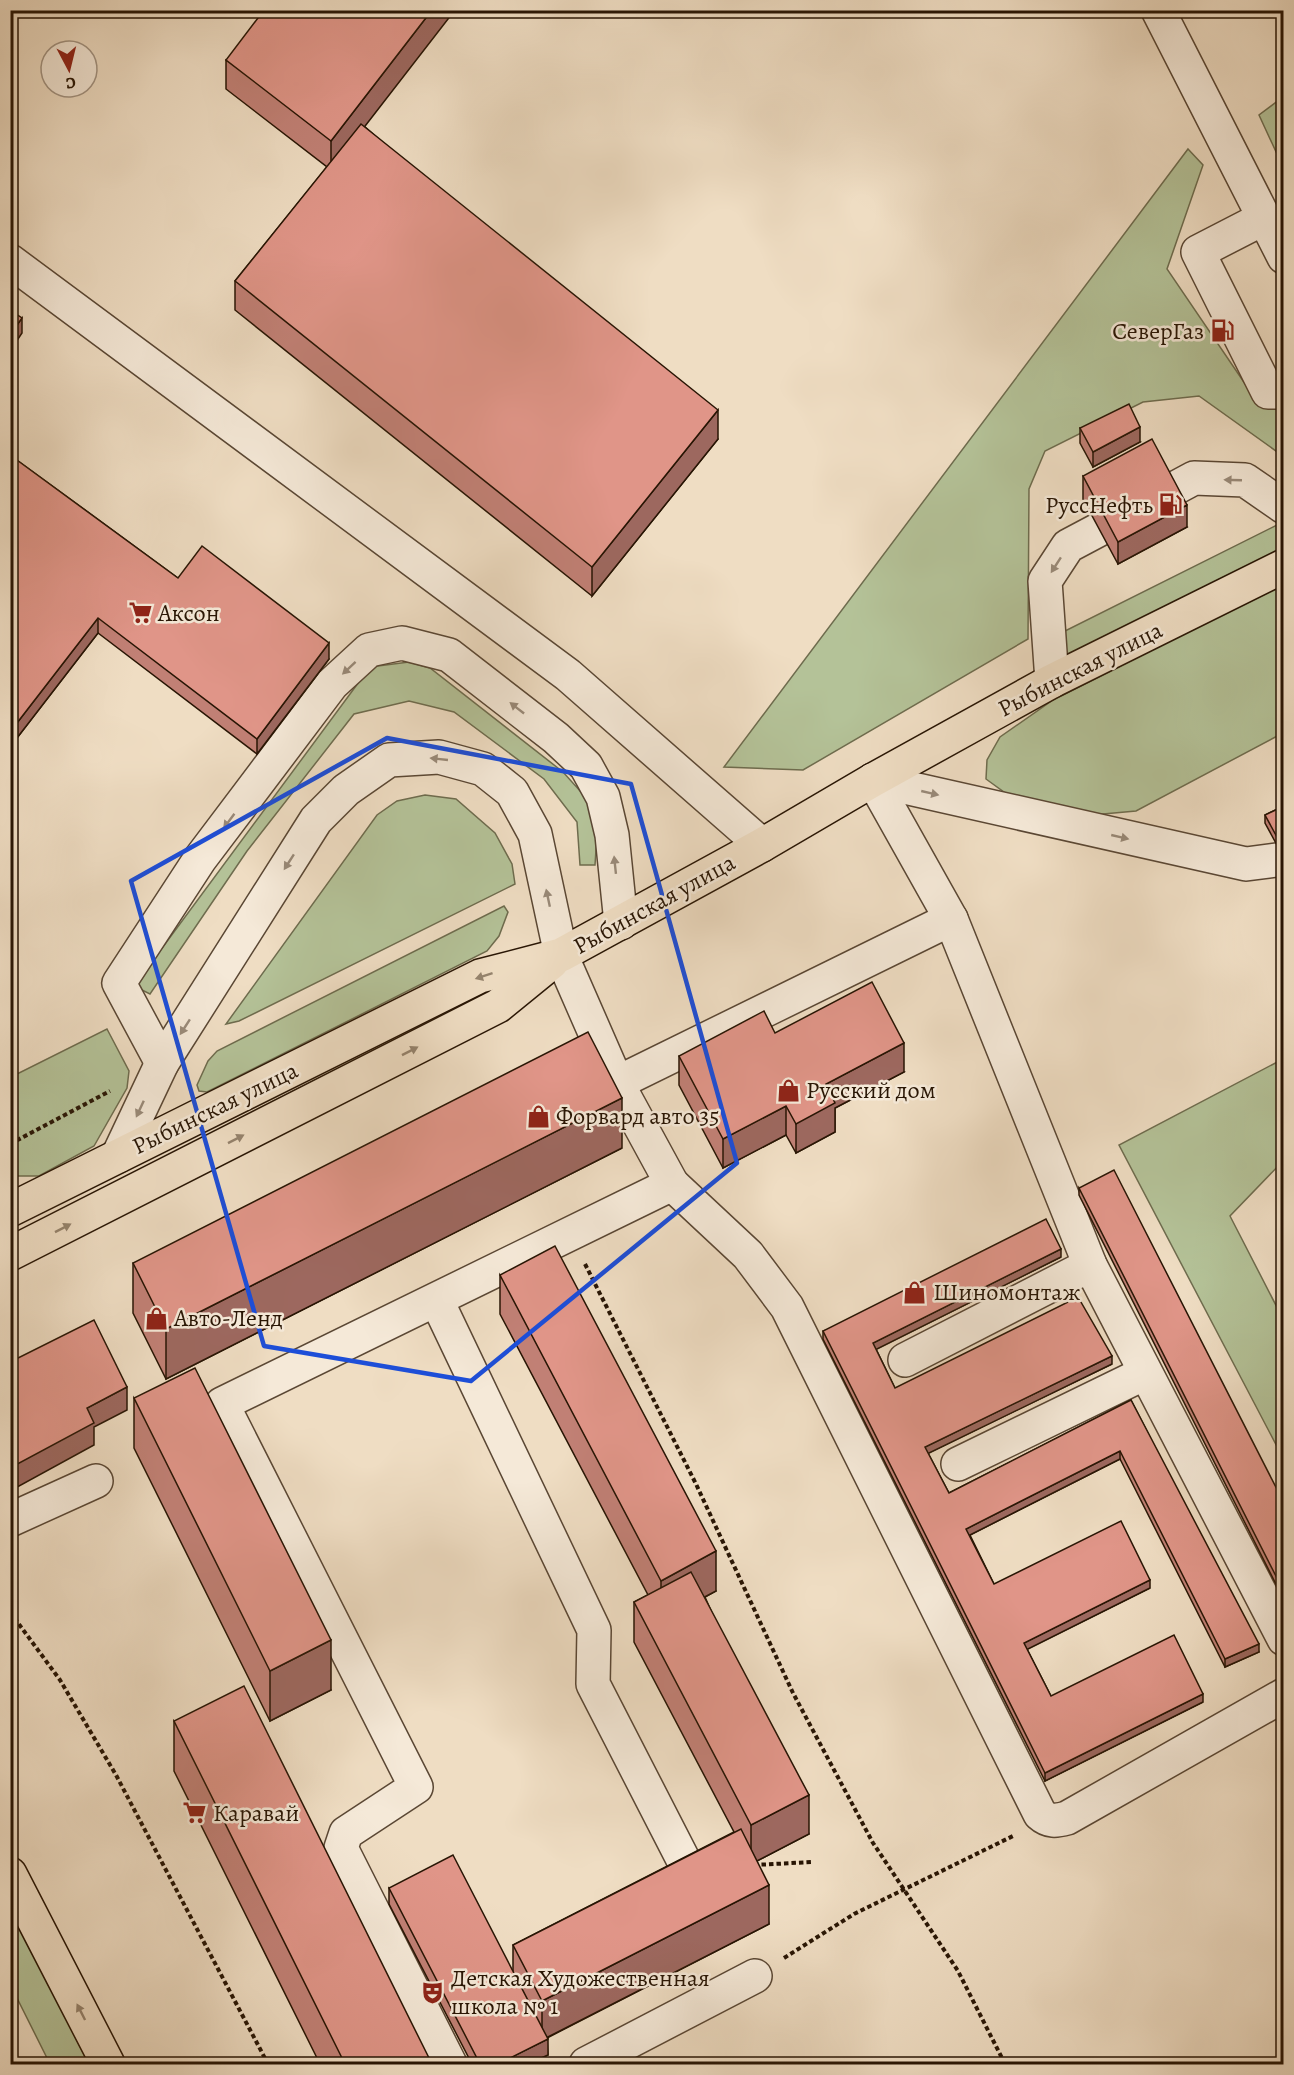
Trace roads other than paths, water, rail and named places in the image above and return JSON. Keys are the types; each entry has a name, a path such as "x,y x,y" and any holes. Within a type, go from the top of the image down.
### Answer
{"main road":[{"name":"Рыбинская улица","path":"10,1210 480,976 561,955 762,845 873,780 1052,681 1284,566"},
{"path":"10,1254 498,1006 561,955"},
{"path":"10,1874 108,2064"}],"lane":[{"path":"1158,10 1284,257"},
{"path":"1264,218 1198,252 1268,393 1284,392"},
{"path":"10,261 568,675 762,845"},
{"path":"1168,492 1194,478 1245,480 1284,507"},
{"path":"1052,681 1045,581 1068,546 1100,529"},
{"path":"162,1063 118,983 207,849 332,684 369,650 402,643 449,655 556,738 586,766 603,797 612,835 621,923"},
{"path":"118,1156 162,1063 316,820 346,790 389,760 439,757 483,769 512,792 535,834 561,955 617,1083 672,1184 748,1255 787,1307 1040,1814 1046,1819 1057,1821 1067,1818 1284,1695"},
{"path":"873,780 1246,864 1284,860"},
{"path":"873,780 951,919 1090,1265 1284,1639"},
{"path":"617,1083 951,919"},
{"path":"450,2064 341,1848 346,1833 416,1787 222,1404 437,1301 672,1184"},
{"path":"905,1360 1090,1265"},
{"path":"437,1301 594,1630 593,1684 688,1869"},
{"path":"958,1464 1145,1373"},
{"path":"10,1520 96,1481"},
{"path":"586,2064 755,1976"}],"place":[{"name":"СеверГаз","path":"1222,331"},
{"name":"РуссНефть","path":"1171,505"},
{"name":"Аксон","path":"140,613"},
{"name":"Русский дом","path":"788,1090"},
{"name":"Форвард авто 35","path":"538,1116"},
{"name":"Шиномонтаж","path":"915,1292"},
{"name":"Авто-Ленд","path":"156,1318"},
{"name":"Каравай","path":"195,1813"},
{"name":"Детская Художественная школа № 1","path":"433,1992"}]}
